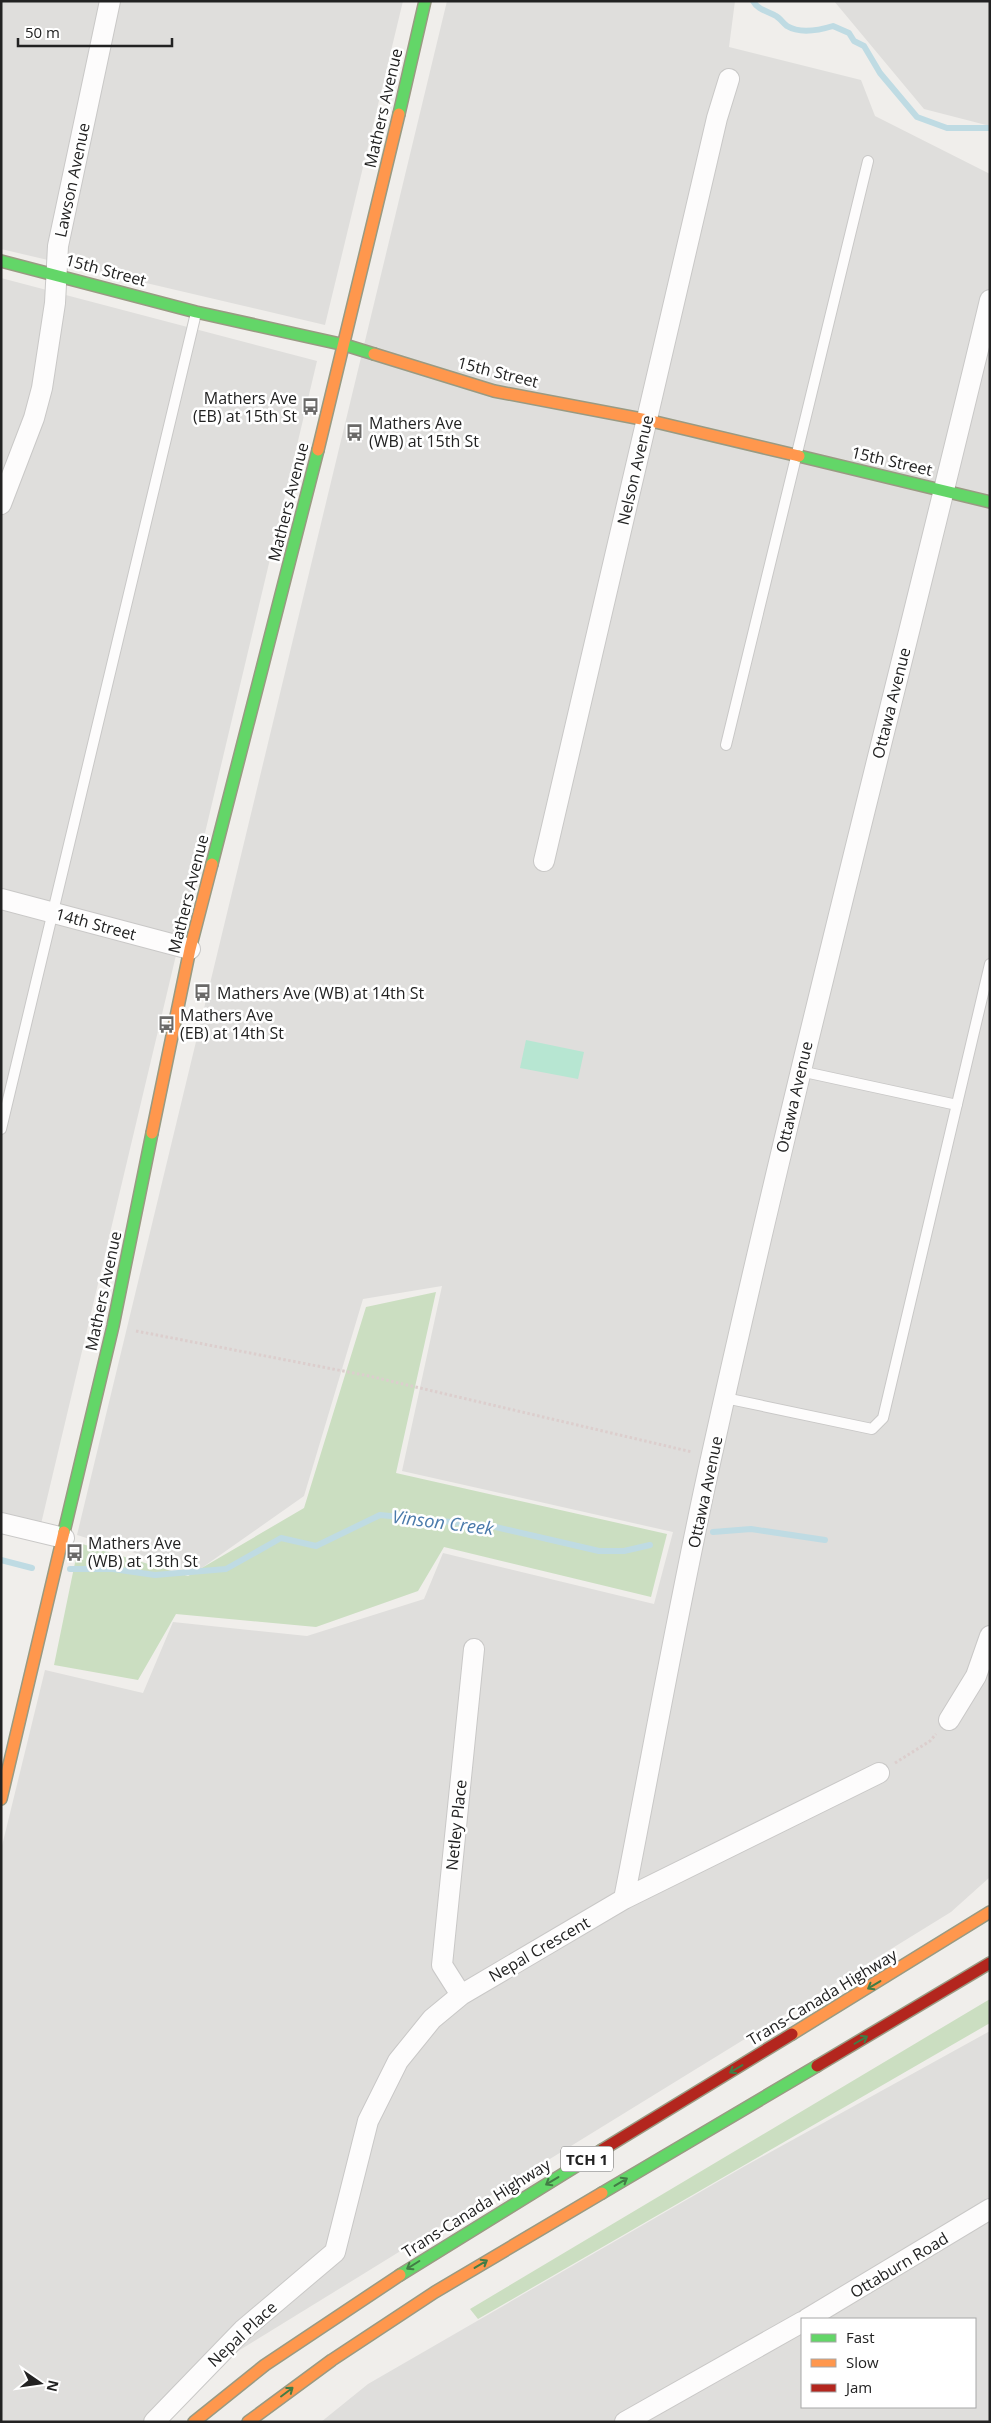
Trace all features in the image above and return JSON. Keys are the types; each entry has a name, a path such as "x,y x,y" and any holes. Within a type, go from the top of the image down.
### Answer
{"main road":[{"name":"Mathers Avenue","path":"1,1799 114,1326 190,949 345,345 425,1"},
{"name":"15th Street","path":"1,261 56,273 196,312 345,345 494,391 647,420 990,502"},
{"path":"891,1975 990,1901"},
{"name":"Trans-Canada Highway","path":"194,2422 265,2365 364,2297 891,1975 990,1912"},
{"name":"TCH 1","path":"248,2422 332,2360 435,2292 989,1964"}],"street":[{"name":"Lawson Avenue","path":"1,504 34,418 42,388 55,304 58,246 110,1"},
{"name":"Nelson Avenue","path":"544,861 717,118 729,79"},
{"name":"Ottawa Avenue","path":"624,1899 711,1457 800,1072 945,490 990,300"},
{"name":"14th Street","path":"1,899 190,949"},
{"path":"1,1523 64,1538"},
{"path":"950,1720 976,1676 990,1636"},
{"name":"Netley Place","path":"461,1995 442,1965 474,1650"},
{"name":"Nepal Crescent","path":"335,2252 368,2121 398,2061 432,2019 461,1995 624,1899 879,1773"},
{"name":"Ottaburn Road","path":"809,2318 990,2209"},
{"name":"Nepal Place","path":"154,2422 242,2330 335,2252"},
{"path":"625,2422 801,2323"}],"lane":[{"path":"726,745 868,161"},
{"path":"1,1129 196,312"},
{"path":"725,1398 872,1429 883,1418 990,964"},
{"path":"800,1072 957,1105"}],"path":[{"path":"114,1326 369,1376 711,1457"},
{"path":"879,1773 930,1741 950,1720"}],"shaded area":[{"path":"1,1 403,1 325,325 1,249"},
{"path":"447,1 735,1 729,47 861,80 875,116 990,174 990,1877 951,1912 235,2353 158,2422 1,2422 1,1850 45,1670 143,1693 173,1622 307,1636 424,1599 443,1553 654,1604 673,1532 402,1471 442,1286 363,1299 304,1496 196,1572 77,1535"},
{"path":"834,1 990,1 990,126 924,109"},
{"path":"1,278 317,361 41,1524 1,1515"},
{"path":"990,2031 990,2422 321,2422 368,2384 745,2166"}],"green space":[{"path":"526,1040 584,1052 578,1079 520,1068"},
{"path":"436,1292 396,1473 667,1534 651,1597 444,1547 418,1591 316,1627 176,1614 138,1680 54,1665 79,1543 188,1576 304,1508 366,1307"},
{"path":"990,1999 990,2023 478,2319 470,2309"}],"waterway":[{"name":"Vinson Creek","path":"753,1 760,8 792,28 810,30 833,26 849,33 854,41 864,46 880,73 917,117 947,128 990,128"},
{"name":"Vinson Creek","path":"70,1569 113,1569 155,1575 226,1569 281,1538 316,1546 380,1515 491,1526 599,1551 624,1551 650,1545"},
{"name":"Vinson Creek","path":"713,1532 751,1529 825,1540"},
{"name":"Vinson Creek","path":"1,1560 32,1568"}],"traffic: fast":[{"path":"399,114 425,1"},
{"path":"1,261 196,312 345,345 374,354"},
{"path":"212,864 318,450"},
{"path":"799,456 990,502"},
{"path":"64,1532 113,1326 152,1133"},
{"path":"602,2193 817,2066"},
{"path":"400,2275 602,2150"}],"traffic: slow":[{"path":"318,450 399,114"},
{"path":"374,354 494,391 647,420 799,456"},
{"path":"152,1133 190,949 212,864"},
{"path":"1,1799 64,1532"},
{"path":"792,2034 990,1912"},
{"path":"248,2422 332,2360 435,2292 602,2193"},
{"path":"194,2422 265,2365 400,2275"}],"traffic: jam":[{"path":"817,2066 990,1963"},
{"path":"602,2150 792,2034"}],"place":[{"name":"Mathers Ave (EB) at 15th St","path":"311,407"},
{"name":"Mathers Ave (WB) at 15th St","path":"355,432"},
{"name":"Mathers Ave (WB) at 14th St","path":"203,993"},
{"name":"Mathers Ave (EB) at 14th St","path":"166,1024"},
{"name":"Mathers Ave (WB) at 13th St","path":"74,1552"}]}
